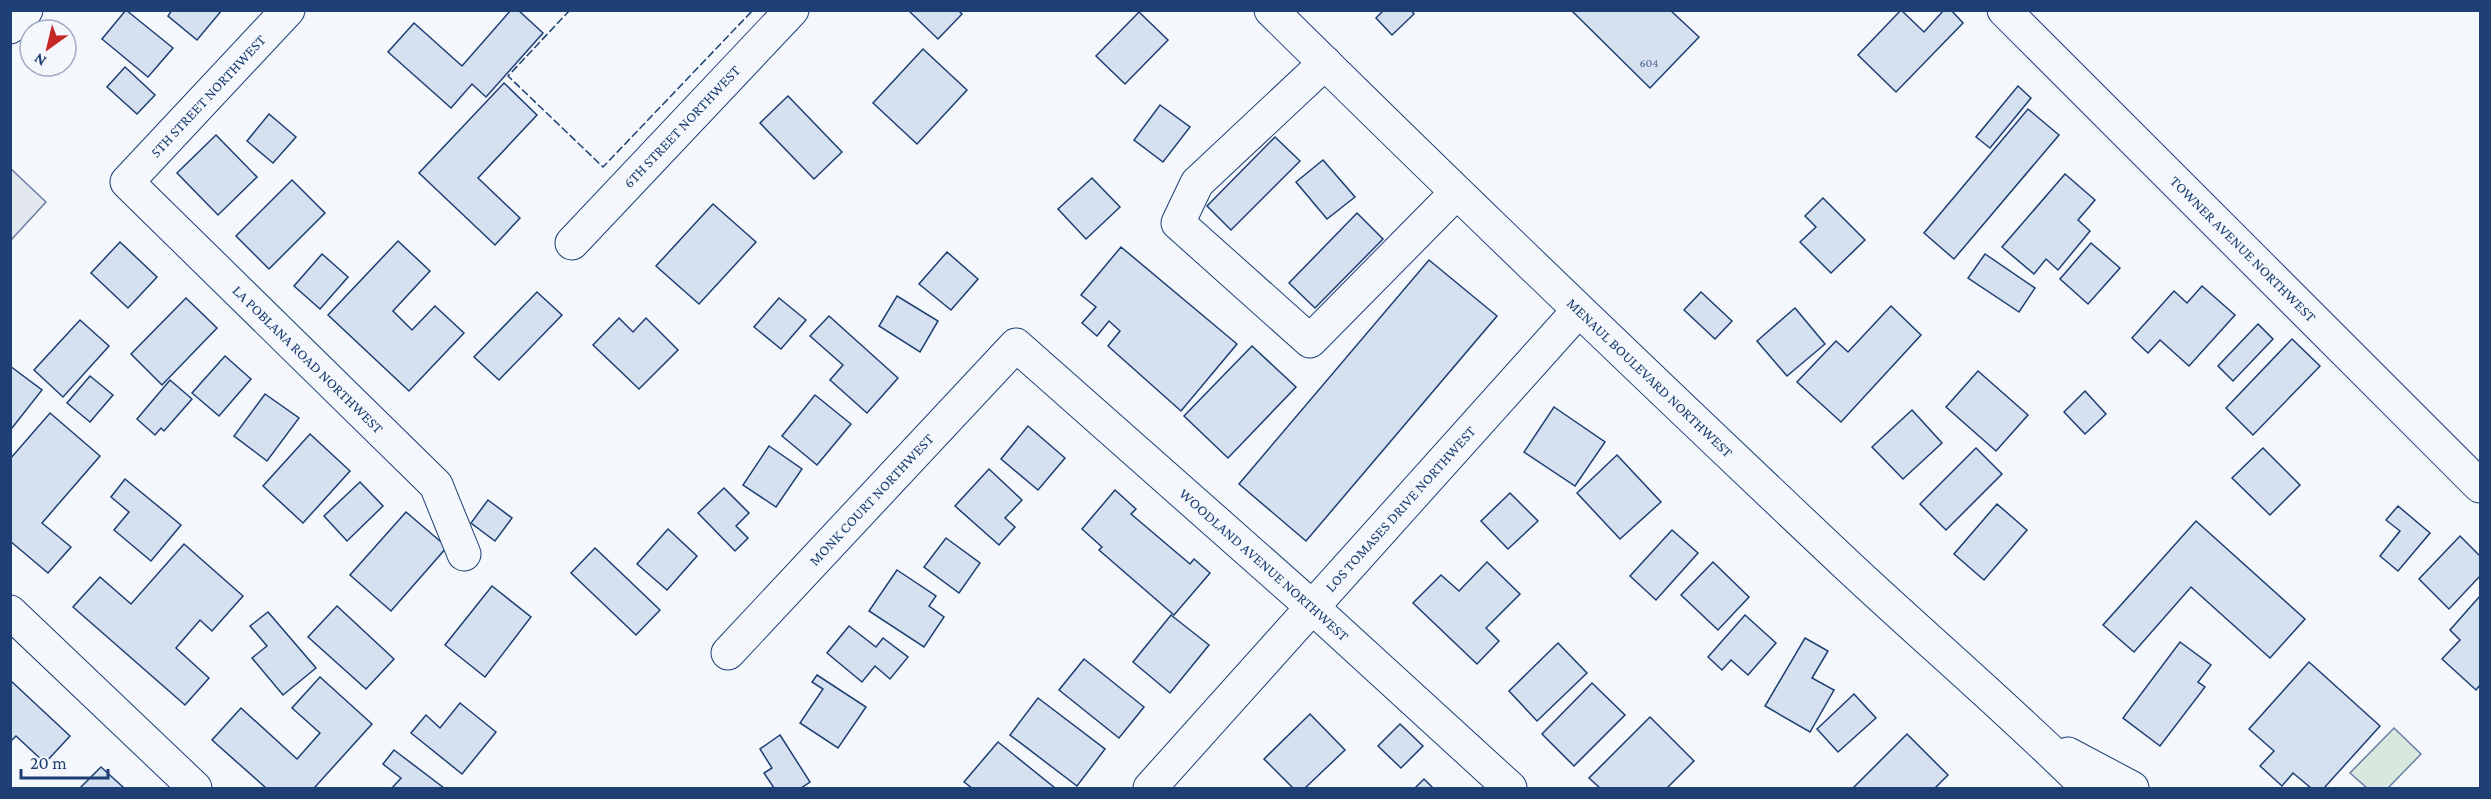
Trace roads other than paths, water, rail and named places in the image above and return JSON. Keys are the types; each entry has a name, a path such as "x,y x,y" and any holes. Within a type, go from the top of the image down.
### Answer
{"street":[{"path":"10,27 26,10"},
{"name":"5TH STREET NORTHWEST","path":"127,182 288,10"},
{"name":"6TH STREET NORTHWEST","path":"572,243 792,10"},
{"name":"MENAUL BOULEVARD NORTHWEST","path":"1271,10 1578,311 1897,612 2037,737 2088,789"},
{"name":"TOWNER AVENUE NORTHWEST","path":"2004,10 2481,486"},
{"path":"1325,63 1197,183 1178,223 1310,341 1456,193"},
{"name":"LA POBLANA ROAD NORTHWEST","path":"127,182 436,485 464,554"},
{"name":"LOS TOMASES DRIVE NORTHWEST","path":"1150,789 1311,606 1578,311"},
{"name":"WOODLAND AVENUE NORTHWEST","path":"1016,345 1311,606 1510,789"},
{"name":"MONK COURT NORTHWEST","path":"728,653 1016,345"},
{"path":"10,612 195,789"},
{"name":"MENAUL BOULEVARD NORTHWEST","path":"2037,737 2132,789"}]}
